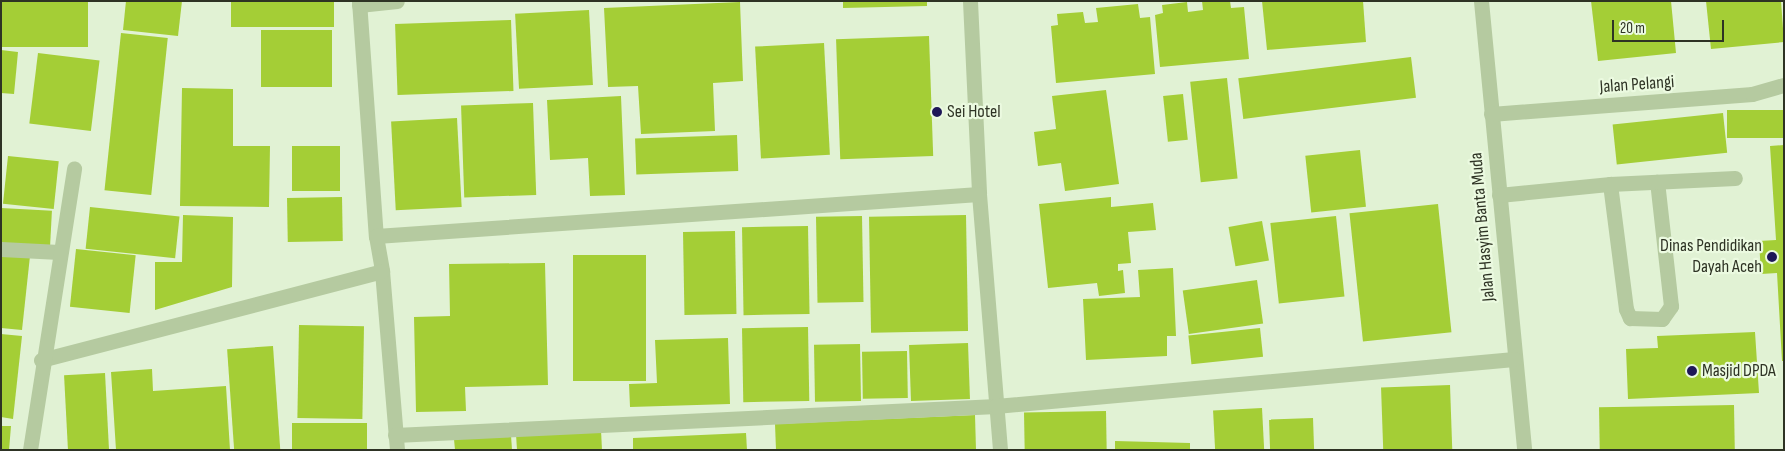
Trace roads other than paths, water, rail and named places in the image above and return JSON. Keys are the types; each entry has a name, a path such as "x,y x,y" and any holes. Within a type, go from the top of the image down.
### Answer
{"street":[{"path":"397,1 359,3 376,236 382,271 396,442 996,406 1514,359"},
{"name":"Jalan Hasyim Banta Muda","path":"1481,1 1524,450"},
{"path":"973,2 979,194 1000,450"},
{"name":"Jalan Pelangi","path":"1491,114 1752,94 1784,85"},
{"path":"30,450 41,360 74,168"},
{"path":"1499,195 1610,184 1735,178"},
{"path":"1610,184 1626,310 1630,318 1662,319 1671,306 1657,182"},
{"path":"376,236 979,194"},
{"path":"1,249 60,252"},
{"path":"41,360 382,271"}],"place":[{"name":"Sei Hotel","path":"937,112"},
{"name":"Dinas Pendidikan Dayah Aceh","path":"1772,257"},
{"name":"Masjid DPDA","path":"1692,371"}]}
